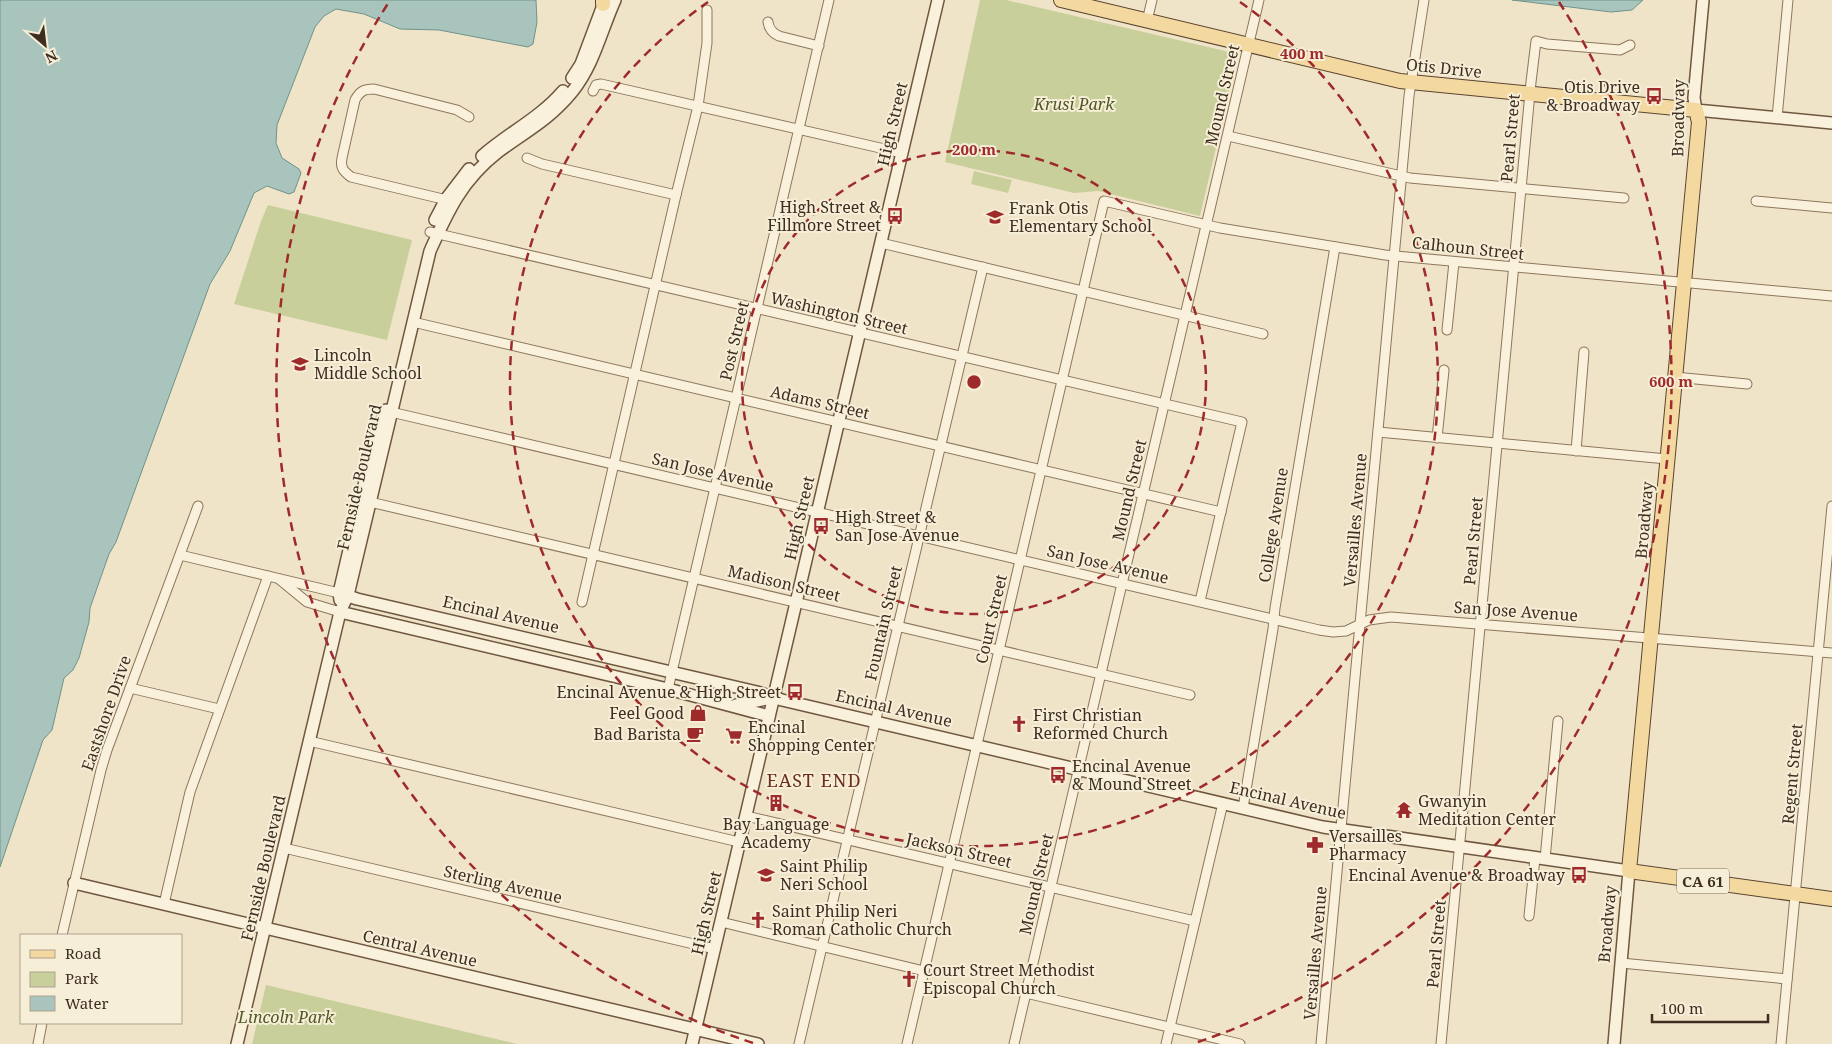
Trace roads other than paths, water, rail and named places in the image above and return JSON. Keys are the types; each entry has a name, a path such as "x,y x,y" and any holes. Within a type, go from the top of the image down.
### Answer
{"main road":[{"name":"High Street","path":"692,1044 938,0"},
{"name":"Otis Drive","path":"1061,0 1411,83 1832,122"},
{"name":"Broadway","path":"1614,1044 1699,122 1694,98 1703,0"},
{"name":"Fernside Boulevard","path":"344,594 374,487 388,412 422,258 450,200 476,162 494,146 540,113 566,88 581,64 607,1"},
{"name":"Fernside Boulevard","path":"237,1044 340,612 372,450 376,434 388,412 413,322 434,233"},
{"path":"372,450 375,458 371,478 374,487"},
{"name":"Encinal Avenue","path":"344,594 977,746 1342,830 1832,899"},
{"name":"Encinal Avenue","path":"340,612 668,689 769,716"},
{"name":"Encinal Avenue","path":"734,706 774,697"},
{"name":"Central Avenue","path":"74,883 758,1044"}],"street":[{"name":"Post Street","path":"668,689 829,0"},
{"path":"1147,21 1152,0"},
{"name":"Mound Street","path":"1014,1044 1259,0"},
{"name":"Versailles Avenue","path":"1321,1044 1411,83 1424,0"},
{"path":"1777,118 1788,0"},
{"path":"582,602 698,106 707,43 706,10"},
{"path":"768,22 769,28 779,36 819,46"},
{"name":"Pearl Street","path":"1442,1044 1536,41 1547,44 1620,50 1630,45"},
{"path":"593,91 596,85 601,84 902,153"},
{"path":"450,200 351,177 344,172 341,165 342,158 355,100 358,93 365,89 374,89 457,110 469,117"},
{"path":"1228,136 1402,176 1624,198"},
{"path":"527,158 542,164 676,195"},
{"name":"Calhoun Street","path":"1104,201 1207,225 1394,256 1832,296"},
{"name":"Court Street","path":"907,1044 1104,201"},
{"path":"1756,201 1832,208"},
{"name":"Washington Street","path":"434,233 1242,422 1221,512"},
{"path":"881,243 1186,314 1262,334"},
{"name":"College Avenue","path":"1244,808 1335,247"},
{"path":"1447,330 1454,262"},
{"name":"Fountain Street","path":"799,1044 982,267"},
{"name":"Adams Street","path":"413,322 1221,512"},
{"path":"1576,451 1584,352"},
{"path":"1437,438 1444,370"},
{"path":"1675,377 1747,384"},
{"name":"San Jose Avenue","path":"388,412 1319,630 1346,631 1379,617 1391,616 1832,653"},
{"path":"1378,432 1667,459"},
{"name":"Madison Street","path":"370,502 1190,695"},
{"name":"Eastshore Drive","path":"62,934 101,770 198,506"},
{"name":"Regent Street","path":"1781,1044 1832,506"},
{"path":"1200,601 1221,512"},
{"name":"Encinal Avenue","path":"180,555 279,579 296,581 344,594"},
{"path":"164,904 190,792 268,576"},
{"name":"Encinal Avenue","path":"279,579 307,602 340,612"},
{"path":"564,665 568,648"},
{"path":"130,688 219,709"},
{"path":"1530,916 1540,859 1558,721"},
{"path":"309,741 740,842"},
{"path":"1166,1044 1223,803"},
{"name":"Jackson Street","path":"746,816 1195,920"},
{"name":"Sterling Avenue","path":"284,848 714,949"},
{"path":"721,922 924,970"},
{"path":"1621,963 1786,979"},
{"path":"1026,993 1240,1044"},
{"path":"38,1044 42,1024"}],"water":[{"path":"0,0 536,0 537,22 533,44 528,47 439,30 400,29 364,14 336,9 324,16 315,27 277,125 276,143 282,158 299,169 301,173 294,192 289,194 267,186 254,193 230,251 210,284 90,608 89,622 79,658 73,670 64,678 52,730 43,740 0,867"},
{"path":"1512,0 1643,0 1632,10 1611,12"}],"place":[{"name":"Otis Drive & Broadway","path":"1654,96"},
{"name":"High Street & Fillmore Street","path":"895,216"},
{"name":"Frank Otis Elementary School","path":"995,217"},
{"name":"Lincoln Middle School","path":"300,364"},
{"name":"High Street & San Jose Avenue","path":"821,526"},
{"name":"Encinal Avenue & High Street","path":"795,692"},
{"name":"Feel Good","path":"698,713"},
{"name":"First Christian Reformed Church","path":"1019,724"},
{"name":"Bad Barista","path":"695,734"},
{"name":"Encinal Shopping Center","path":"734,736"},
{"name":"Encinal Avenue & Mound Street","path":"1058,775"},
{"name":"Bay Language Academy","path":"776,803"},
{"name":"Gwanyin Meditation Center","path":"1404,810"},
{"name":"Versailles Pharmacy","path":"1315,845"},
{"name":"Saint Philip Neri School","path":"766,875"},
{"name":"Encinal Avenue & Broadway","path":"1579,875"},
{"name":"Saint Philip Neri Roman Catholic Church","path":"758,920"},
{"name":"Court Street Methodist Episcopal Church","path":"909,979"}],"district":[{"name":"EAST END","path":"814,780"}],"park label":[{"name":"Krusi Park","path":"1074,104"},
{"name":"Lincoln Park","path":"286,1017"}]}
